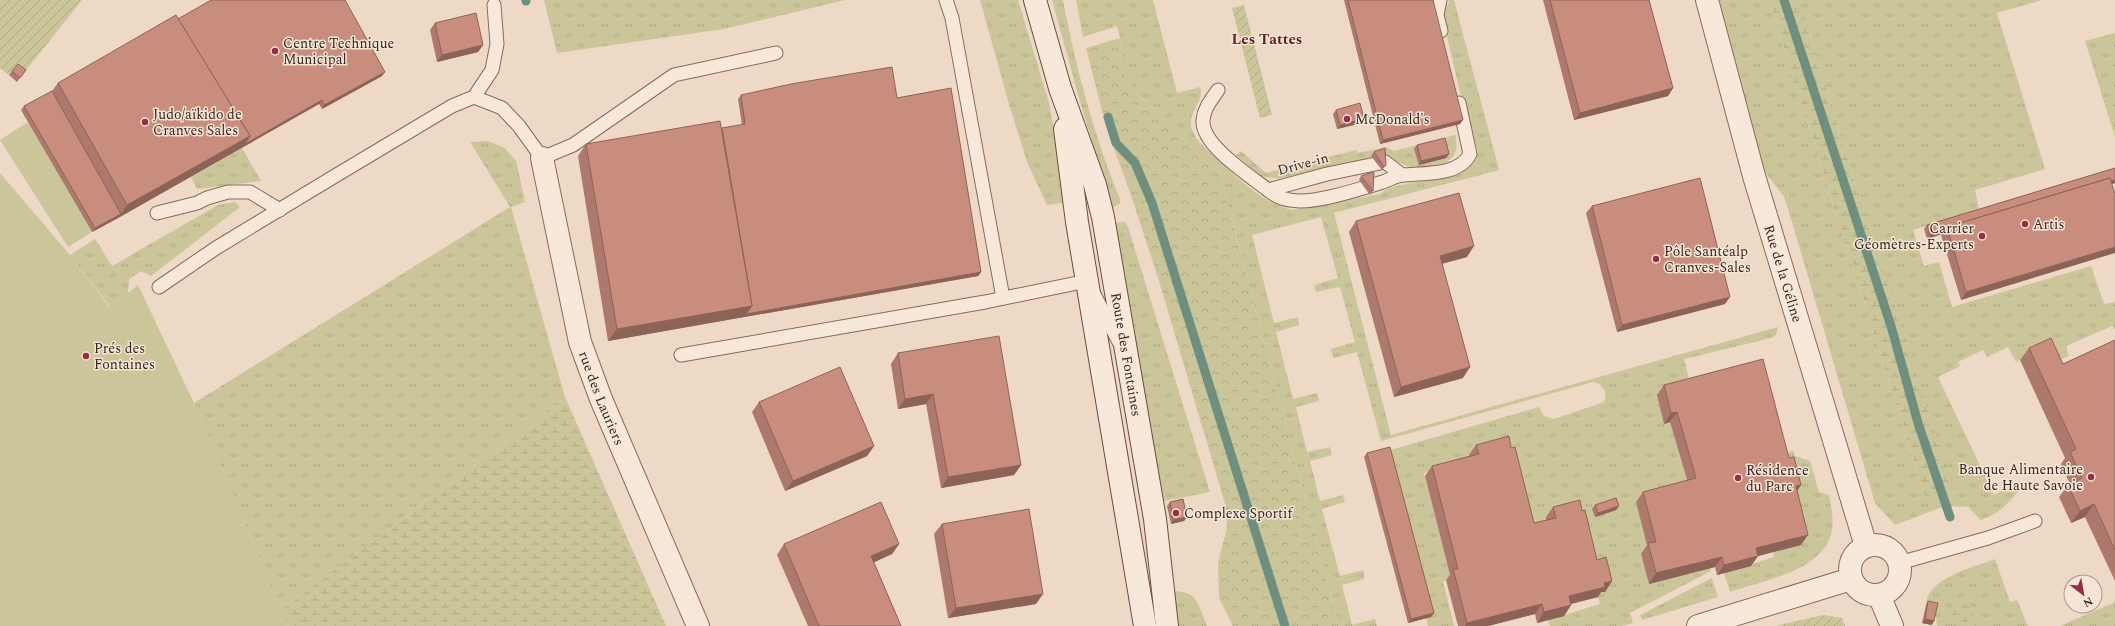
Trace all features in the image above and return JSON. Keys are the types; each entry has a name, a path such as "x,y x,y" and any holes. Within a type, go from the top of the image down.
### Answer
{"street":[{"name":"Route des Fontaines","path":"1035,0 1060,88 1095,185 1104,217 1155,519 1168,626"},
{"name":"Rue de la Géline","path":"1707,0 1754,176 1866,546"},
{"name":"Route des Fontaines","path":"1060,88 1087,281 1145,626"},
{"name":"rue des Lauriers","path":"542,158 580,342 601,400 698,626"},
{"path":"1874,544 1890,550 1899,564 1900,571 1894,587 1880,595 1873,595 1859,590 1851,579 1850,563 1854,556 1866,546 1874,544"},
{"path":"1698,626 1851,579"},
{"path":"1880,595 1892,626"}],"lane":[{"path":"946,0 952,18 1003,298"},
{"path":"1440,0 1437,15 1444,44"},
{"path":"159,287 216,248 448,108 474,97 492,70 497,44 494,5"},
{"path":"474,97 502,108 519,126 542,158 573,145 674,75 776,53"},
{"path":"1268,190 1276,196 1290,201 1305,201 1370,186 1402,175 1428,174 1462,164 1470,154 1455,88"},
{"name":"Drive-in","path":"1218,90 1205,109 1203,127 1208,139 1234,163 1268,190 1327,174 1385,162 1402,175"},
{"path":"157,213 198,203 207,198 228,192 250,192 280,210"},
{"path":"681,355 1003,298 1087,281 1127,358"},
{"path":"1899,564 1988,538 2036,521"}],"green space":[{"path":"0,0 82,0 23,74 15,68 9,75 0,68"},
{"path":"544,0 845,0 724,29 557,53"},
{"path":"980,0 1018,0 1049,103 1067,202 1047,205 1027,162"},
{"path":"1052,0 1063,0 1087,102 1102,151 1120,200 1120,204 1112,208 1079,98"},
{"path":"1076,0 1153,0 1177,93 1200,87 1201,94 1191,118 1191,125 1200,143 1254,191 1279,206 1292,210 1380,194 1391,188 1405,184 1451,176 1464,171 1473,163 1478,151 1459,88 1442,15 1449,3 1448,0 1454,0 1499,170 1334,213 1391,435 1778,327 1776,335 1771,338 1684,359 1691,387 1664,424 1670,422 1689,488 1649,552 1641,554 1649,583 1711,568 1711,571 1630,613 1633,623 1622,626 1550,626 1548,620 1600,604 1597,593 1549,528 1527,533 1471,461 1424,473 1451,579 1443,581 1454,626 1428,626 1387,451 1539,407 1544,416 1554,419 1604,402 1605,392 1600,385 1593,382 1381,441 1357,352 1333,358 1331,349 1355,342 1340,287 1316,292 1314,285 1338,278 1321,217 1252,235 1274,323 1298,317 1299,325 1276,332 1293,399 1317,393 1319,401 1296,407 1307,452 1330,447 1332,455 1310,461 1320,501 1343,495 1345,502 1322,509 1340,576 1364,570 1364,579 1342,585 1352,625 1375,619 1377,626 1339,626 1220,175 1123,78 1120,38 1117,26 1083,37"},
{"path":"1719,0 1769,0 1926,500 1954,494 1832,109 1800,0 2042,0 1997,13 2045,169 1975,190 1979,209 1913,230 1924,266 1939,262 1952,307 2091,266 2104,304 2115,302 2115,330 2112,326 2066,346 2069,356 2049,365 2020,360 2016,362 2008,347 1987,357 1983,350 1958,362 1960,366 1938,377 1994,495 2016,484 2019,490 2007,504 1993,514 1981,520 1968,507 1945,506 1895,525 1875,503 1784,197 1761,167"},
{"path":"1769,0 1800,0 1832,109 1955,494 1926,500"},
{"path":"1244,5 1272,115 1260,118 1232,8"},
{"path":"2115,33 2115,137 2085,41"},
{"path":"1120,38 1123,78 1220,175 1339,626 1233,626 1219,598 1218,562 1227,528 1226,507 1159,281 1131,195 1106,126 1086,48"},
{"path":"28,122 92,232 68,247 0,140"},
{"path":"1455,135 1456,148 1452,157 1444,164 1422,169 1412,168 1393,159 1384,157 1382,151 1372,154 1373,159 1343,163 1278,179 1262,176 1236,155 1241,151 1266,173 1356,150 1357,153 1386,147 1394,151"},
{"path":"488,141 505,148 516,161 525,202 511,207 565,397 281,610 194,403 510,207 470,142"},
{"path":"242,148 261,181 197,189 191,177"},
{"name":"Prés des Fontaines","path":"0,173 70,255 110,308 138,285 194,403 288,626 0,626"},
{"path":"235,202 240,207 151,276 141,271 129,279 128,293 111,308 70,255 95,239 112,266 218,205"},
{"path":"1125,222 1128,227 1210,492 1164,501 1142,384 1115,223"},
{"path":"565,397 666,626 288,626 281,610"},
{"path":"1793,451 1795,456 1810,461 1819,492 1829,495 1833,525 1827,543 1818,555 1792,572 1730,592 1724,573 1774,557 1773,552 1801,545 1778,455"},
{"path":"1995,559 2010,602 2017,600 2029,626 1937,626 1935,607 1926,605 1928,596 1934,588 1953,575"},
{"path":"1712,578 1718,597 1642,620 1640,615"},
{"path":"1174,591 1182,592 1193,597 1207,626 1178,626"},
{"path":"2115,602 2115,626 2060,626 2088,614 2103,614 2103,607"},
{"path":"1961,604 1971,606 1977,626 1954,626 1951,613"},
{"path":"1823,615 1842,618 1845,626 1775,626"}],"building":[{"name":"Centre Technique Municipal","path":"211,0 345,0 385,72 324,105 322,100 245,144 250,136 178,19"},
{"name":"McDonald's","path":"1348,0 1433,0 1463,120 1383,140"},
{"path":"1550,0 1649,0 1673,88 1580,113"},
{"path":"476,13 483,45 442,55 435,23"},
{"name":"Judo/aïkido de Cranves Sales","path":"176,15 250,136 127,205 58,83"},
{"path":"18,64 26,70 20,78 12,71"},
{"path":"892,67 897,98 951,88 981,272 746,314 752,306 722,128 745,124 741,95 791,84"},
{"path":"52,91 121,214 95,228 24,106"},
{"name":"McDonald's","path":"1360,103 1364,119 1340,125 1336,110"},
{"path":"720,121 752,306 617,329 586,144"},
{"path":"1445,138 1449,154 1421,161 1417,145"},
{"path":"1385,148 1386,165 1384,167 1374,152"},
{"path":"2115,168 2115,180 2111,181 2110,178 1947,227 1944,230 1930,235 1927,225"},
{"path":"1374,173 1373,191 1361,176"},
{"name":"Pôle Santéalp Cranves-Sales","path":"1700,178 1730,297 1622,325 1592,206"},
{"path":"2110,178 2115,194 2115,247 1966,292 1947,227"},
{"path":"1459,193 1474,246 1440,256 1470,367 1401,387 1356,221"},
{"path":"999,336 1021,465 948,477 933,394 905,399 898,353"},
{"name":"Banque Alimentaire de Haute Savoie","path":"2051,338 2063,364 2115,340 2115,550 2094,504 2080,511 2068,485 2082,478 2070,452 2076,449 2029,348"},
{"name":"Résidence du Parc","path":"1763,359 1789,458 1794,457 1801,485 1796,486 1808,535 1756,548 1758,556 1724,565 1722,557 1656,573 1648,543 1656,542 1643,492 1696,478 1677,412 1671,413 1664,385"},
{"path":"840,367 874,446 793,481 759,402"},
{"path":"1509,436 1511,448 1515,447 1534,523 1556,518 1553,507 1580,500 1582,511 1585,510 1597,560 1606,557 1612,581 1604,583 1605,587 1569,596 1571,605 1544,612 1542,604 1467,623 1453,569 1458,569 1432,466 1479,454 1476,445"},
{"path":"1390,447 1434,613 1411,619 1367,453"},
{"path":"1616,498 1619,506 1598,513 1595,505"},
{"name":"Complexe Sportif","path":"1183,499 1187,517 1173,520 1170,502"},
{"path":"881,502 899,544 871,556 901,626 819,626 784,544"},
{"path":"1029,509 1043,594 956,608 942,524"},
{"path":"1928,601 1938,603 1934,621 1925,619"}],"waterway":[{"path":"1784,0 1891,326 1918,423 1950,517"},
{"path":"1108,117 1116,143 1135,163 1152,203 1285,626"}],"place":[{"name":"Centre Technique Municipal","path":"275,51"},
{"name":"McDonald's","path":"1347,119"},
{"name":"Judo/aïkido de Cranves Sales","path":"145,122"},
{"name":"Artis","path":"2025,224"},
{"name":"Carrier Géomètres-Experts","path":"1982,236"},
{"name":"Pôle Santéalp Cranves-Sales","path":"1656,259"},
{"name":"Prés des Fontaines","path":"86,356"},
{"name":"Banque Alimentaire de Haute Savoie","path":"2091,477"},
{"name":"Résidence du Parc","path":"1738,478"},
{"name":"Complexe Sportif","path":"1176,513"}],"district":[{"name":"Les Tattes","path":"1267,39"}]}
